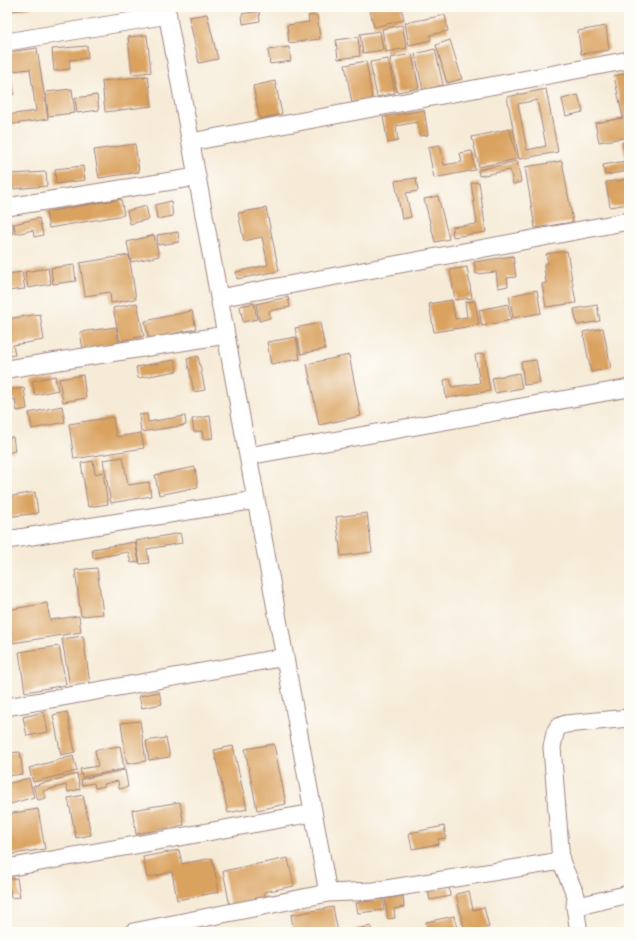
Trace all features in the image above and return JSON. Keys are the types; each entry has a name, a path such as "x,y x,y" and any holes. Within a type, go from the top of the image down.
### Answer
{"street":[{"path":"7,42 167,11 328,893"},
{"path":"191,142 629,60"},
{"path":"7,207 197,177"},
{"path":"219,298 629,221"},
{"path":"7,369 226,335"},
{"path":"248,456 629,388"},
{"path":"7,540 256,500"},
{"path":"7,707 285,657"},
{"path":"579,932 575,907 576,896 561,861 552,747 555,733 558,727 566,724 629,718"},
{"path":"7,868 313,813"},
{"path":"133,932 328,893 374,891 561,861"},
{"path":"575,907 629,894"}],"building":[{"path":"7,7 32,7 32,8 7,12"},
{"path":"369,7 401,7 404,20 374,27"},
{"path":"259,11 260,21 243,24 242,14"},
{"path":"207,14 218,59 199,63 189,17"},
{"path":"317,15 320,39 289,43 287,25 309,22 308,16"},
{"path":"445,15 448,31 430,35 431,40 409,45 405,23"},
{"path":"402,25 407,48 386,52 382,29"},
{"path":"606,26 609,50 581,54 578,31"},
{"path":"380,31 383,50 363,53 360,34"},
{"path":"147,35 151,72 132,74 128,37"},
{"path":"358,37 360,56 338,59 336,40"},
{"path":"450,40 462,79 447,83 436,45"},
{"path":"87,46 88,58 69,60 70,69 54,71 52,49"},
{"path":"289,47 291,61 270,64 268,50"},
{"path":"37,48 48,119 7,125 7,115 36,111 30,69 13,71 10,52"},
{"path":"435,49 443,85 423,90 415,54"},
{"path":"412,54 419,88 397,92 390,58"},
{"path":"388,59 395,93 377,97 370,62"},
{"path":"8,60 9,71 7,71"},
{"path":"366,61 372,99 352,103 345,65"},
{"path":"627,73 629,82 629,137 599,142 595,123 623,118 614,76"},
{"path":"11,74 14,94 7,95 7,75"},
{"path":"148,76 152,106 105,112 102,81"},
{"path":"275,81 282,114 260,119 253,86"},
{"path":"72,89 75,113 48,116 46,92"},
{"path":"546,89 558,152 519,159 507,97","holes":["537,100 546,146 527,150 518,104"]},
{"path":"97,95 99,110 77,113 75,98"},
{"path":"578,95 583,112 566,116 562,99"},
{"path":"424,110 428,135 420,136 417,122 396,126 398,141 388,143 383,117"},
{"path":"510,129 517,159 479,167 472,137"},
{"path":"629,141 629,171 605,175 603,165 626,161 622,142"},
{"path":"135,144 139,172 99,178 94,150"},
{"path":"440,145 444,165 462,162 460,153 472,151 475,170 434,178 428,147"},
{"path":"517,161 521,182 513,184 510,170 479,176 478,170"},
{"path":"562,161 573,222 535,228 525,167"},
{"path":"83,166 85,180 56,184 55,169"},
{"path":"46,172 47,186 12,189 11,174"},
{"path":"416,178 418,191 406,193 411,217 402,219 395,181"},
{"path":"629,179 629,204 610,207 606,182"},
{"path":"479,182 486,232 453,237 452,227 477,224 471,183"},
{"path":"438,196 449,239 435,242 424,199"},
{"path":"121,199 124,215 49,228 46,212"},
{"path":"171,201 173,216 157,219 155,205"},
{"path":"146,206 149,219 130,224 127,211"},
{"path":"266,208 279,271 237,279 236,272 268,265 262,237 244,241 238,213"},
{"path":"39,218 43,235 34,237 33,230 16,234 14,224"},
{"path":"13,223 14,233 7,234 7,224"},
{"path":"178,232 179,242 158,245 157,235"},
{"path":"154,235 159,256 131,262 127,242"},
{"path":"567,251 576,303 546,307 542,284 546,283 544,264 548,263 546,254"},
{"path":"129,255 136,299 111,303 110,292 85,296 80,263"},
{"path":"513,256 516,277 507,278 508,286 498,288 496,272 476,274 474,262"},
{"path":"74,265 76,281 53,284 51,268"},
{"path":"467,267 472,298 455,300 450,270"},
{"path":"48,268 51,284 28,288 25,272"},
{"path":"22,272 25,289 7,291 7,274"},
{"path":"537,290 541,313 513,318 509,296"},
{"path":"288,297 290,307 269,311 270,318 259,321 256,304"},
{"path":"452,300 455,319 467,317 465,302 475,301 479,325 434,332 429,304"},
{"path":"629,302 629,315 628,315 626,303"},
{"path":"137,303 144,336 120,341 113,308"},
{"path":"254,303 257,319 243,322 240,306"},
{"path":"508,304 511,320 482,326 479,310"},
{"path":"597,305 600,321 577,325 574,309"},
{"path":"192,311 196,329 149,339 145,321"},
{"path":"40,314 44,340 13,345 15,355 7,356 7,319"},
{"path":"320,323 325,349 301,354 295,328"},
{"path":"116,327 119,344 83,350 80,332"},
{"path":"603,328 611,368 591,372 583,332"},
{"path":"296,337 300,359 271,364 267,342"},
{"path":"484,353 490,391 446,398 444,380 450,379 452,387 480,383 475,355"},
{"path":"349,355 361,416 319,425 307,364"},
{"path":"198,356 205,390 194,392 187,359"},
{"path":"175,360 177,371 138,378 136,367"},
{"path":"536,360 540,383 524,385 521,362"},
{"path":"519,373 522,388 495,393 492,378"},
{"path":"83,375 86,398 63,402 59,379"},
{"path":"55,376 58,390 35,395 32,381"},
{"path":"24,388 27,409 17,411 15,399 7,400 7,390"},
{"path":"62,406 65,422 32,429 29,413"},
{"path":"147,414 148,422 185,416 186,425 141,432 139,415"},
{"path":"210,416 213,438 203,439 202,431 194,432 192,419"},
{"path":"113,417 116,437 141,433 144,448 74,459 69,424"},
{"path":"13,437 15,451 7,453 7,438"},
{"path":"123,457 128,485 149,482 151,496 111,503 103,460"},
{"path":"93,461 95,474 103,472 108,504 88,507 81,463"},
{"path":"195,467 198,487 159,495 155,475"},
{"path":"35,492 38,513 7,517 7,497"},
{"path":"367,513 372,552 341,556 336,517"},
{"path":"180,533 182,543 147,549 149,563 140,564 136,541"},
{"path":"135,542 139,562 131,563 128,552 93,558 92,549"},
{"path":"97,568 103,614 81,616 75,570"},
{"path":"47,603 50,620 79,616 81,632 13,643 8,610"},
{"path":"83,636 90,684 70,687 62,639"},
{"path":"59,646 66,685 25,692 19,652"},
{"path":"159,692 162,704 142,708 139,696"},
{"path":"44,712 48,732 27,736 23,717"},
{"path":"67,712 75,752 61,755 53,715"},
{"path":"140,721 146,761 127,764 121,723"},
{"path":"166,738 170,757 149,760 146,741"},
{"path":"274,744 286,804 257,810 245,749"},
{"path":"120,746 124,769 82,777 80,769 98,766 95,750"},
{"path":"233,746 247,809 228,813 214,750"},
{"path":"20,752 23,774 7,776 7,753"},
{"path":"73,756 77,771 33,782 29,768"},
{"path":"125,770 128,787 119,789 118,781 104,784 105,786 95,788 94,783 82,785 81,779"},
{"path":"77,774 80,789 68,792 66,785 43,791 46,798 38,800 33,786"},
{"path":"29,778 34,797 7,805 7,784"},
{"path":"83,795 91,835 76,838 68,798"},
{"path":"180,802 184,825 136,834 132,810"},
{"path":"38,809 45,849 7,855 7,814"},
{"path":"444,826 446,838 438,839 439,844 412,849 409,833"},
{"path":"179,850 182,864 212,858 219,892 177,900 172,872 147,878 143,857"},
{"path":"288,858 294,886 264,892 266,899 230,906 223,871"},
{"path":"17,878 20,897 11,898 10,889 7,890 7,880"},
{"path":"449,887 450,896 430,900 428,891"},
{"path":"469,891 473,910 484,907 489,927 465,932 456,894"},
{"path":"403,896 404,907 394,909 395,918 388,919 385,899"},
{"path":"383,899 384,910 358,913 356,903"},
{"path":"333,907 338,932 294,932 291,915"},
{"path":"454,916 458,932 428,932 426,922"},
{"path":"371,926 372,932 346,932 346,931"}]}
